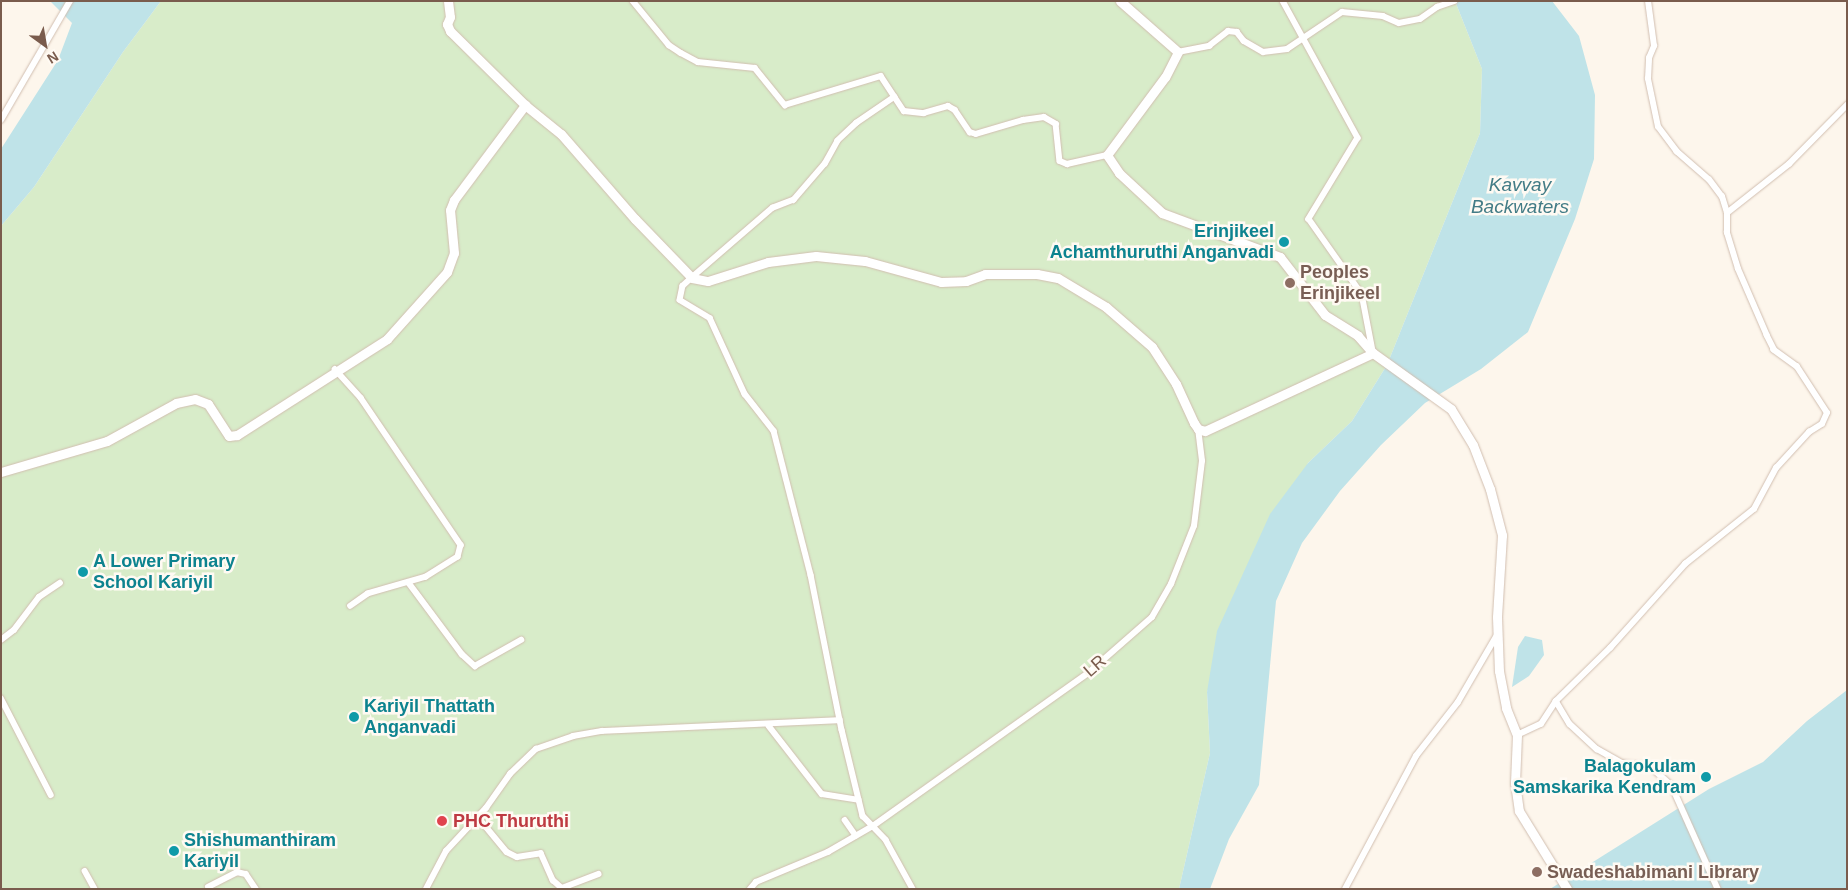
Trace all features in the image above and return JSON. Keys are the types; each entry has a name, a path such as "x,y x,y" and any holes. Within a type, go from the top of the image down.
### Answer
{"street":[{"path":"1,120 70,1"},
{"path":"448,1 450,17 446,24 450,31 525,105 561,134 635,219 692,278 708,281 768,262 816,256 865,261 941,282 966,281 985,274 1037,274 1058,278 1106,307 1152,347 1176,384 1198,429 1205,431 1341,365 1373,353"},
{"path":"633,1 669,45 698,62 755,68 785,105 881,76 904,111 924,113 948,106 955,110 970,132 976,134 1023,120 1044,117 1056,124 1060,161 1067,164 1087,157 1107,155 1165,77 1178,52"},
{"path":"1120,1 1178,52"},
{"path":"1282,1 1358,138 1309,219 1362,294 1373,353"},
{"path":"1178,52 1209,46 1228,31 1237,32 1244,41 1263,52 1287,49 1342,12 1383,16 1399,23 1420,19 1437,7 1454,1"},
{"path":"1517,735 1541,724 1556,700 1610,648 1685,564 1754,509 1776,468 1809,432 1822,424 1827,413 1797,367 1774,350 1767,336 1738,269 1727,233 1727,213 1722,197 1709,180 1677,152 1658,127 1648,79 1649,58 1654,46 1648,1"},
{"path":"895,97 857,123 838,141 825,164 794,200 773,208 683,286 680,300 710,318 746,394 774,431 811,576 840,720 863,816 886,840 912,889"},
{"path":"1,472 107,441 176,404 194,399 208,404 229,436 236,435 335,369 387,338 447,272 454,253 450,210 454,200 525,105"},
{"path":"1727,213 1789,164 1847,105"},
{"path":"1107,155 1119,173 1162,213 1280,257 1311,301 1324,315 1358,336 1373,353 1384,359 1451,409 1473,445 1499,518 1502,563 1498,633 1503,690 1517,735 1514,783 1519,811 1552,868 1568,889"},
{"path":"335,369 361,398 461,545 458,556 426,577 368,594 351,606"},
{"name":"LR","path":"750,889 756,882 828,852 873,826 1087,674 1152,617 1171,584 1194,526 1202,460 1198,429"},
{"path":"1,640 14,630 40,597 60,583"},
{"path":"409,583 462,654 475,666 521,640"},
{"path":"1345,889 1416,756 1458,702 1498,633"},
{"path":"1,698 51,795"},
{"path":"1556,700 1570,724 1597,749 1622,762 1650,766 1672,786 1677,803 1718,889"},
{"path":"426,889 446,852 478,817 510,774 536,749 573,736 668,726 769,726 840,720"},
{"path":"769,726 822,794 859,800"},
{"path":"478,817 507,852 517,857 541,853 554,880 562,888 598,874"},
{"path":"845,820 856,836"},
{"path":"85,871 95,889"},
{"path":"208,887 237,872 246,874 256,889"}],"green space":[{"path":"161,1 1455,1 1482,69 1480,133 1387,365 1352,421 1308,463 1207,692 1210,753 1179,889 1,889 1,226 34,187 123,52"}],"water":[{"path":"50,1 161,1 123,52 34,187 1,226 1,149 58,60 72,23"},
{"name":"Kavvay Backwaters","path":"1455,1 1552,1 1579,36 1595,95 1594,159 1575,219 1528,332 1481,369 1425,403 1381,445 1340,491 1302,543 1276,601 1259,785 1229,839 1210,889 1179,889 1210,753 1207,692 1217,631 1270,514 1308,463 1352,421 1387,365 1480,133 1482,69"},
{"path":"1525,636 1542,640 1544,655 1529,676 1512,687 1518,647"},
{"path":"1847,690 1847,889 1550,889 1709,789 1763,762 1807,721"}],"place":[{"name":"Erinjikeel Achamthuruthi Anganvadi","path":"1284,242"},
{"name":"Peoples Erinjikeel","path":"1290,283"},
{"name":"A Lower Primary School Kariyil","path":"83,572"},
{"name":"Kariyil Thattath Anganvadi","path":"354,717"},
{"name":"Balagokulam Samskarika Kendram","path":"1706,777"},
{"name":"PHC Thuruthi","path":"442,821"},
{"name":"Shishumanthiram Kariyil","path":"174,851"},
{"name":"Swadeshabimani Library","path":"1537,872"}]}
